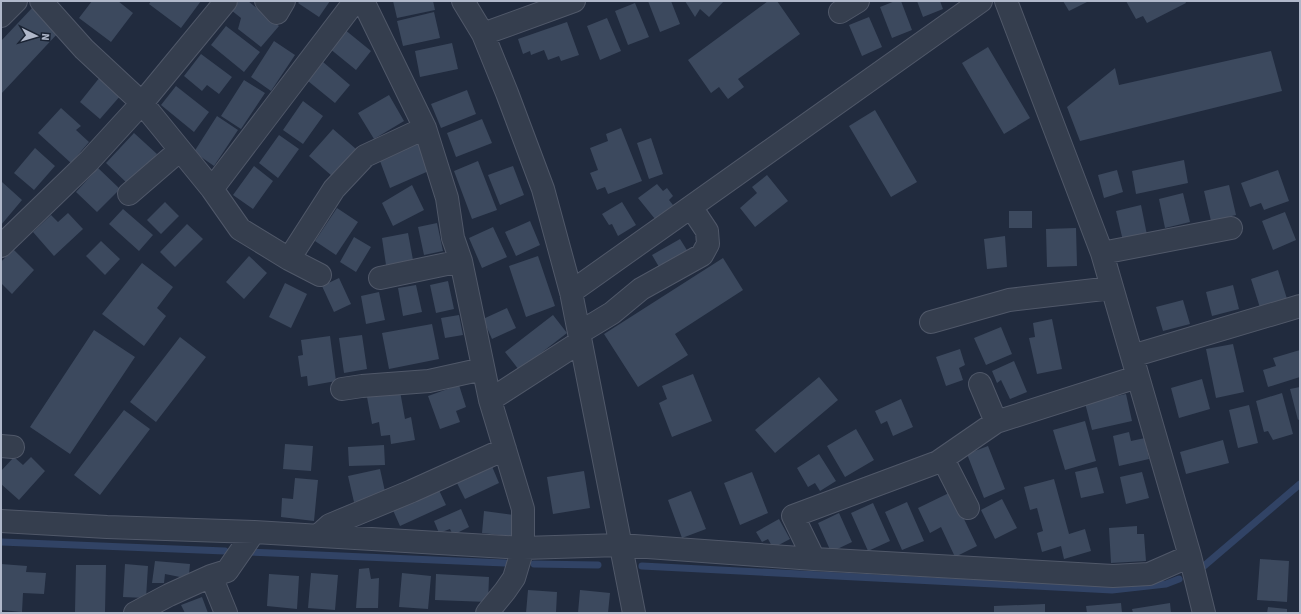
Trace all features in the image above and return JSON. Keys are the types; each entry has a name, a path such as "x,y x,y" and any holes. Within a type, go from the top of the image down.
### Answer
{"street":[{"path":"1,16 16,1"},
{"path":"41,1 84,49 142,103 212,189 240,229 289,259 320,275"},
{"path":"1,246 89,161 142,103 226,1"},
{"path":"266,1 277,13 284,1"},
{"path":"212,189 355,1"},
{"path":"363,1 425,128 447,198 453,238 461,261 490,400 523,509 523,548 514,578 487,613"},
{"path":"463,1 483,34 543,189 571,292 634,613"},
{"path":"483,34 574,1"},
{"path":"571,292 980,1"},
{"path":"1006,1 1102,253 1190,556 1204,613"},
{"path":"289,259 334,189 365,156 425,128"},
{"path":"130,194 180,150"},
{"path":"490,400 580,338 642,289 702,255 708,244 707,231 691,207"},
{"path":"1102,253 1231,228"},
{"path":"380,278 461,261"},
{"path":"931,322 1009,300 1112,288"},
{"path":"1132,356 1300,306"},
{"path":"342,389 429,381 483,369"},
{"path":"814,559 793,516 938,462 996,422 1137,377"},
{"path":"980,384 996,422"},
{"path":"319,536 330,525 412,491 505,449"},
{"path":"943,459 968,508"},
{"path":"1,521 107,527 254,532 523,548 620,545 814,559 1113,576 1150,574 1190,556"},
{"path":"135,613 169,594 228,571 254,532"},
{"path":"212,576 226,613"}],"building":[{"path":"92,1 118,1 133,13 111,42 79,18"},
{"path":"151,1 201,1 181,28 149,4"},
{"path":"239,1 248,1 279,26 261,47 238,29 241,18 231,10"},
{"path":"300,1 330,1 319,17 298,3"},
{"path":"393,1 433,1 435,10 397,18"},
{"path":"648,1 671,1 680,24 660,32"},
{"path":"685,1 724,1 709,17 700,9 695,17"},
{"path":"768,1 777,1 800,34 738,79 744,87 728,99 719,87 711,93 688,60"},
{"path":"895,1 901,1 912,30 892,38 880,7"},
{"path":"917,1 940,1 943,9 923,17"},
{"path":"1063,1 1089,1 1069,11"},
{"path":"1126,1 1185,1 1186,3 1147,23 1143,16 1136,19"},
{"path":"635,3 649,37 628,45 615,11"},
{"path":"33,7 59,32 1,94 1,41"},
{"path":"434,12 440,38 403,46 397,21"},
{"path":"869,17 882,47 862,56 849,25"},
{"path":"607,18 621,51 600,60 587,26"},
{"path":"567,22 579,55 561,61 559,56 548,60 544,50 531,55 530,51 523,54 518,39"},
{"path":"226,26 260,52 244,72 211,45"},
{"path":"344,29 371,51 356,70 329,48"},
{"path":"274,41 295,55 271,91 251,77"},
{"path":"452,43 458,69 420,77 415,51"},
{"path":"988,47 1030,118 1004,134 962,63"},
{"path":"1271,51 1282,91 1080,141 1067,107 1115,68 1119,85"},
{"path":"201,54 232,77 219,94 207,85 202,91 184,76"},
{"path":"323,62 350,85 335,103 308,81"},
{"path":"100,77 121,95 100,119 80,102"},
{"path":"244,80 265,93 241,129 221,116"},
{"path":"176,86 209,112 194,132 161,105"},
{"path":"467,90 476,114 441,128 431,104"},
{"path":"389,95 404,121 374,139 358,113"},
{"path":"303,101 323,116 303,144 283,130"},
{"path":"61,108 81,126 76,130 89,142 71,163 38,133"},
{"path":"875,110 917,182 891,197 849,126"},
{"path":"217,116 238,130 214,166 194,152"},
{"path":"482,119 492,143 456,157 447,133"},
{"path":"621,128 642,181 608,194 605,187 597,190 590,173 598,170 590,148 608,141 606,134"},
{"path":"333,129 356,149 332,176 309,156"},
{"path":"134,133 157,154 129,185 106,163"},
{"path":"279,135 299,149 278,178 259,163"},
{"path":"651,138 663,174 649,179 637,143"},
{"path":"419,143 431,170 390,188 380,161"},
{"path":"35,148 55,166 34,190 14,173"},
{"path":"1184,160 1188,183 1136,194 1132,171"},
{"path":"478,161 497,210 472,219 454,171"},
{"path":"254,166 273,181 253,209 233,195"},
{"path":"513,166 524,195 500,205 488,175"},
{"path":"98,168 120,189 97,212 76,192"},
{"path":"1117,170 1123,192 1104,198 1098,175"},
{"path":"1278,170 1289,201 1264,210 1261,203 1250,207 1241,183"},
{"path":"767,175 788,201 755,227 740,208 757,193 752,187"},
{"path":"2,182 22,200 1,225 1,183"},
{"path":"657,184 663,191 667,188 673,196 669,200 673,205 655,219 638,198"},
{"path":"412,185 424,210 393,226 382,203"},
{"path":"1229,185 1236,215 1211,221 1204,191"},
{"path":"1183,193 1190,222 1165,228 1159,199"},
{"path":"165,202 179,216 161,234 147,220"},
{"path":"622,202 636,225 618,236 612,224 609,225 602,214"},
{"path":"1141,205 1147,235 1123,241 1116,211"},
{"path":"337,208 358,222 336,255 315,241"},
{"path":"123,209 153,235 139,251 109,224"},
{"path":"1009,211 1032,211 1032,228 1009,228"},
{"path":"1285,212 1296,240 1273,250 1262,221"},
{"path":"68,213 83,229 54,256 33,232 51,215 58,222"},
{"path":"530,221 540,245 516,256 505,232"},
{"path":"437,223 443,251 424,255 418,227"},
{"path":"187,224 203,239 175,267 160,252"},
{"path":"493,227 507,257 482,268 469,238"},
{"path":"1076,228 1077,266 1047,267 1046,229"},
{"path":"408,233 413,260 386,265 382,238"},
{"path":"1005,236 1007,267 987,269 984,239"},
{"path":"354,237 371,247 356,272 340,262"},
{"path":"680,239 690,255 662,272 652,255"},
{"path":"101,241 120,259 105,275 86,256"},
{"path":"13,249 34,270 12,294 1,283 1,262"},
{"path":"249,256 267,273 244,299 226,282"},
{"path":"538,256 555,306 526,317 509,266"},
{"path":"723,258 743,290 675,334 688,355 638,387 604,334"},
{"path":"142,263 173,287 157,308 166,316 144,346 102,314"},
{"path":"1278,270 1288,302 1261,311 1251,279"},
{"path":"339,278 351,304 334,312 322,286"},
{"path":"448,281 454,309 436,313 430,285"},
{"path":"285,283 307,294 291,328 269,317"},
{"path":"416,285 422,312 403,316 398,288"},
{"path":"1233,285 1239,309 1212,316 1206,292"},
{"path":"379,292 385,320 366,324 361,296"},
{"path":"1183,300 1190,324 1163,331 1156,307"},
{"path":"507,308 516,328 492,339 483,319"},
{"path":"459,315 463,335 445,338 441,318"},
{"path":"553,315 567,333 519,370 505,352"},
{"path":"1052,319 1062,369 1037,374 1029,338 1035,337 1033,323"},
{"path":"432,324 439,359 389,369 382,333"},
{"path":"1001,327 1012,354 986,365 974,338"},
{"path":"94,330 135,357 70,454 30,427"},
{"path":"362,335 367,369 344,373 339,338"},
{"path":"330,336 336,381 308,386 307,376 301,377 298,356 303,355 301,340"},
{"path":"180,337 206,357 156,422 130,402"},
{"path":"1233,344 1244,392 1216,398 1206,349"},
{"path":"960,349 965,365 959,368 963,380 946,386 936,357"},
{"path":"1300,350 1300,377 1268,387 1263,370 1276,366 1273,358"},
{"path":"1014,361 1027,392 1010,399 1001,380 997,383 992,371"},
{"path":"693,374 712,421 672,437 659,403 667,399 662,386"},
{"path":"819,377 838,400 775,453 755,430"},
{"path":"1202,379 1210,409 1179,418 1171,388"},
{"path":"459,385 466,407 456,411 460,422 440,429 428,396"},
{"path":"1300,387 1300,419 1298,420 1290,389"},
{"path":"400,391 405,419 411,417 415,440 391,444 390,435 381,436 379,422 372,424 367,397"},
{"path":"1282,393 1293,434 1273,440 1268,431 1264,432 1256,401"},
{"path":"1126,394 1132,421 1092,430 1085,403"},
{"path":"901,399 913,427 893,436 887,421 881,424 875,411"},
{"path":"1249,405 1258,443 1238,448 1229,410"},
{"path":"124,410 150,429 100,495 74,475"},
{"path":"1085,421 1096,461 1065,470 1053,430"},
{"path":"856,429 874,460 845,477 827,446"},
{"path":"1129,432 1131,441 1145,438 1149,459 1119,466 1113,436"},
{"path":"1223,440 1229,463 1186,474 1180,452"},
{"path":"285,444 313,446 311,471 283,469"},
{"path":"384,445 385,465 349,466 348,447"},
{"path":"988,446 1005,489 984,498 967,454"},
{"path":"819,454 836,481 820,491 815,483 808,487 797,468"},
{"path":"14,457 23,465 31,457 45,471 19,500 1,484 1,471"},
{"path":"491,464 499,483 465,499 456,481"},
{"path":"1097,467 1104,493 1081,498 1075,472"},
{"path":"380,469 386,496 354,502 348,476"},
{"path":"584,471 590,508 553,514 547,477"},
{"path":"752,472 768,513 740,525 724,483"},
{"path":"1142,472 1149,498 1126,504 1120,477"},
{"path":"295,478 318,480 314,521 281,517 282,498 293,499"},
{"path":"1054,479 1069,534 1085,529 1091,551 1064,559 1061,546 1042,552 1037,533 1043,531 1037,508 1030,510 1024,487"},
{"path":"437,486 446,505 400,526 392,508"},
{"path":"691,491 706,529 682,538 668,500"},
{"path":"951,492 977,546 955,557 941,527 930,533 918,508"},
{"path":"1002,499 1017,528 995,539 981,510"},
{"path":"907,502 924,541 902,550 885,512"},
{"path":"873,503 890,541 868,551 851,513"},
{"path":"461,509 469,527 453,535 450,529 439,533 434,521"},
{"path":"484,511 514,515 511,536 482,533"},
{"path":"839,513 852,542 831,552 818,523"},
{"path":"779,519 790,539 773,548 768,539 762,542 756,532"},
{"path":"1137,526 1137,534 1144,534 1146,561 1111,563 1109,528"},
{"path":"1260,559 1289,561 1287,602 1257,600"},
{"path":"155,561 190,564 189,574 180,577 165,574 164,583 152,583"},
{"path":"1,564 27,566 26,572 46,573 44,594 23,593 22,612 1,610"},
{"path":"125,564 148,566 146,598 123,597"},
{"path":"76,565 106,565 105,612 75,612"},
{"path":"369,568 371,579 379,578 378,608 356,608 359,569"},
{"path":"311,573 338,575 335,610 308,608"},
{"path":"402,573 431,576 428,609 399,607"},
{"path":"269,574 299,576 297,609 267,606"},
{"path":"436,574 489,577 488,602 435,600"},
{"path":"528,590 557,592 556,613 526,613"},
{"path":"580,590 610,593 608,613 578,613"},
{"path":"202,597 208,613 185,613 181,605"},
{"path":"1121,603 1122,613 1087,613 1086,606"},
{"path":"1170,603 1171,613 1133,613 1132,609"},
{"path":"1045,604 1045,613 994,613 994,606"},
{"path":"1268,607 1287,609 1287,613 1267,613"}],"waterway":[{"path":"1204,566 1300,484"},
{"path":"1,542 225,551"},
{"path":"248,552 505,563"},
{"path":"534,564 598,565"},
{"path":"642,566 1112,590 1166,584 1179,579"}]}
